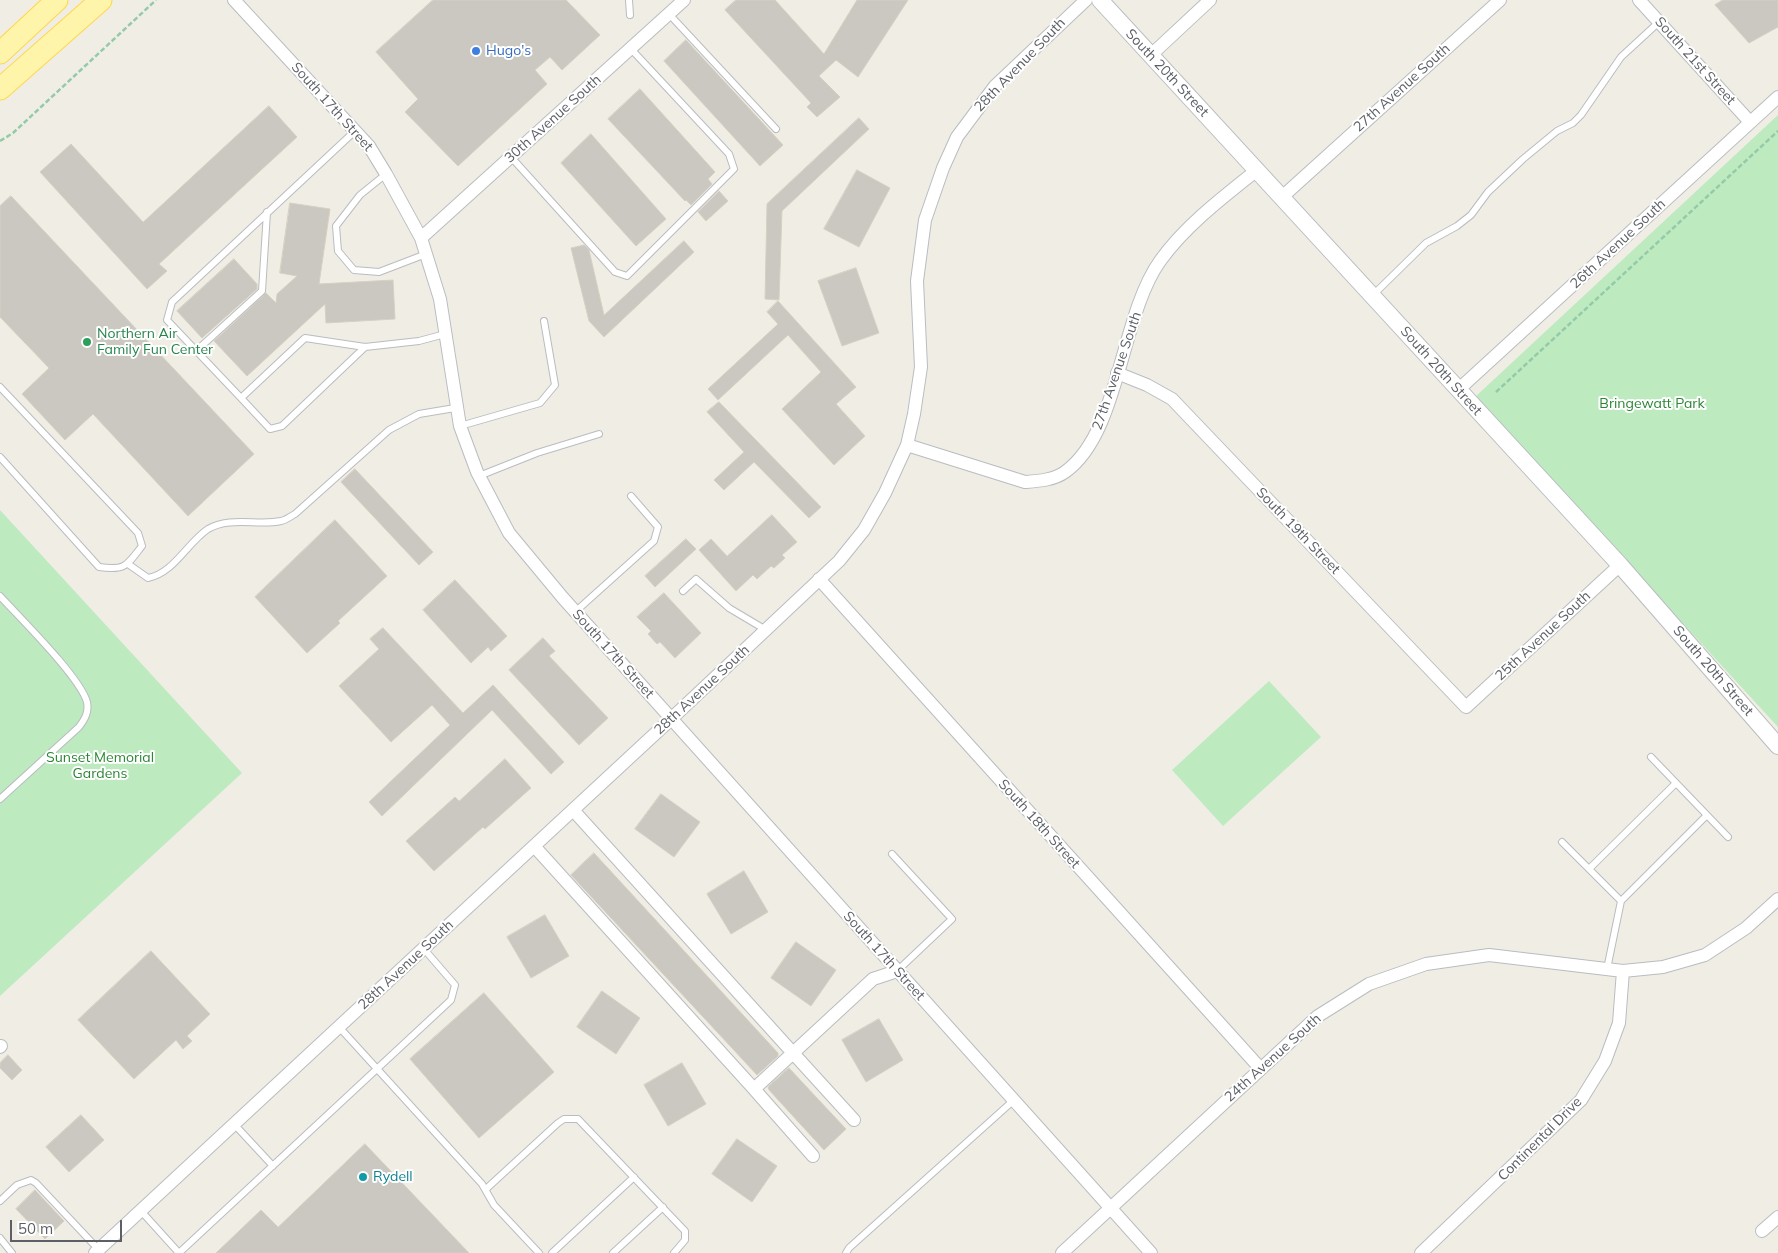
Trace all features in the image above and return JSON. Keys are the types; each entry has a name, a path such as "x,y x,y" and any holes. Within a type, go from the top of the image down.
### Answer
{"main road":[{"path":"0,53 58,0"},
{"path":"0,89 100,0"}],"street":[{"name":"South 17th Street","path":"234,0 369,146 421,238 440,299 455,408 460,426 479,476 509,533 671,719 1151,1253"},
{"name":"30th Avenue South","path":"421,238 684,0"},
{"name":"28th Avenue South","path":"97,1251 766,630 839,561 864,530 885,493 907,445 919,391 922,367 917,281 920,248 925,220 942,168 956,137 995,86 1086,0"},
{"name":"South 20th Street","path":"1100,0 1620,565 1778,746"},
{"path":"1151,55 1210,0"},
{"name":"27th Avenue South","path":"1282,197 1500,0"},
{"name":"South 21st Street","path":"1640,0 1750,122"},
{"name":"26th Avenue South","path":"1458,390 1778,97"},
{"name":"27th Avenue South","path":"907,445 1025,482 1046,480 1064,473 1086,454 1100,426 1133,321 1160,262 1183,235 1257,170"},
{"name":"South 19th Street","path":"1117,373 1147,385 1172,399 1466,707"},
{"name":"25th Avenue South","path":"1466,707 1620,565"},
{"name":"South 18th Street","path":"819,579 1260,1068"},
{"path":"572,810 854,1120"},
{"path":"534,846 813,1156"},
{"name":"24th Avenue South","path":"1062,1253 1318,1016 1369,984 1426,964 1489,955 1623,971 1663,967 1705,956 1746,928 1778,899"},
{"path":"754,1089 873,979 898,971"},
{"name":"Continental Drive","path":"1425,1252 1581,1100 1605,1061 1619,1023 1623,971"},
{"path":"1762,1232 1778,1217"}],"lane":[{"path":"630,0 630,15"},
{"path":"669,14 776,129"},
{"path":"1372,296 1426,243 1457,226 1471,215 1488,192 1523,159 1557,131 1573,123 1582,115 1621,57 1659,22"},
{"path":"511,157 614,272 627,276 734,169 729,154 631,49"},
{"path":"355,131 172,302 167,320 270,429 282,426 365,347"},
{"path":"386,174 360,195 336,226 338,251 354,270 379,272 426,254"},
{"path":"196,351 262,292 267,212"},
{"path":"460,426 540,403 555,385 544,322"},
{"path":"241,398 305,338 365,347 419,341 445,334"},
{"path":"0,387 138,533 142,546 128,564 116,570 99,567 0,458"},
{"path":"128,564 148,578 160,576 208,530 220,524 281,521 295,514 390,430 419,414 455,408"},
{"path":"479,476 529,456 599,434"},
{"path":"576,612 654,541 658,527 631,496"},
{"path":"683,591 696,579 729,608 766,630"},
{"path":"0,596 67,670 84,694 88,709 85,718 79,726 0,798"},
{"path":"1651,757 1728,837"},
{"path":"1589,869 1676,783"},
{"path":"1607,969 1621,901 1707,815"},
{"path":"1562,842 1621,901"},
{"path":"892,854 952,919 898,971"},
{"path":"141,1211 179,1253 451,1000 455,992 455,985 424,949"},
{"path":"339,1027 486,1189 494,1205 539,1253"},
{"path":"846,1253 849,1248 1014,1100"},
{"path":"486,1189 558,1123 571,1118 584,1124 663,1207 686,1235 686,1240 674,1253"},
{"path":"234,1124 272,1166"},
{"path":"552,1253 634,1177"},
{"path":"0,1201 17,1185 31,1180 36,1183 97,1251"},
{"path":"613,1253 663,1207"},
{"path":"0,1238 12,1253"}],"path":[{"path":"0,141 13,133 156,0"},
{"path":"1496,392 1778,131"}],"green space":[{"name":"Bringewatt Park","path":"1778,115 1778,727 1475,397"},
{"name":"Sunset Memorial Gardens","path":"0,510 242,773 0,996"},
{"path":"1269,681 1321,737 1223,826 1172,770"}],"building":[{"path":"433,0 566,0 600,35 562,70 550,57 535,70 547,84 458,166 405,112 418,99 376,52"},
{"path":"736,0 775,0 824,54 857,0 908,0 858,77 836,60 819,76 840,97 817,117 807,107 811,103 725,10"},
{"path":"1723,0 1778,0 1778,27 1749,43 1715,5"},
{"path":"686,40 783,145 760,166 664,61"},
{"path":"640,89 715,172 708,179 712,184 691,205 685,201 608,119"},
{"path":"269,106 297,137 159,264 167,271 147,289 40,172 71,144 143,222"},
{"path":"859,118 869,129 782,211 779,300 765,299 767,204"},
{"path":"591,134 666,219 636,246 561,163"},
{"path":"857,170 890,188 859,247 824,229"},
{"path":"719,191 728,201 706,221 698,212"},
{"name":"Northern Air Family Fun Center","path":"11,196 254,454 188,516 93,414 65,440 22,394 49,368 0,317 0,206"},
{"path":"290,203 330,209 319,284 393,280 395,319 326,323 325,304 247,376 214,341 266,293 276,303 277,294 297,276 280,273"},
{"path":"684,241 694,252 604,337 589,321 571,248 584,245 589,250 604,315"},
{"path":"234,259 257,284 257,289 202,338 177,311"},
{"path":"856,268 879,333 842,346 818,281"},
{"path":"778,301 856,387 836,404 865,436 834,465 782,409 821,372 788,335 718,400 708,389 778,324 767,312"},
{"path":"719,402 821,507 809,518 754,462 724,490 714,480 744,452 707,412"},
{"path":"355,469 433,552 419,565 341,482"},
{"path":"772,515 797,542 782,555 785,558 774,568 771,566 757,579 753,575 736,591 699,550 711,539 727,556"},
{"path":"335,520 387,576 338,621 340,623 307,653 255,597"},
{"path":"686,539 696,549 655,587 645,576"},
{"path":"455,580 507,636 491,651 488,647 471,663 423,610"},
{"path":"664,593 701,633 675,658 660,642 657,644 648,634 651,631 637,617"},
{"path":"383,628 463,713 493,685 564,762 551,774 492,710 382,816 369,802 450,725 432,705 391,742 339,686 379,649 370,639"},
{"path":"543,638 555,651 549,656 608,718 579,745 509,670"},
{"path":"505,759 531,788 485,829 483,827 434,871 406,841 455,797 459,801"},
{"path":"661,794 700,822 674,857 635,829"},
{"path":"594,853 778,1053 778,1056 757,1075 571,875"},
{"path":"744,871 768,912 731,934 707,894"},
{"path":"545,915 569,956 531,978 507,937"},
{"path":"796,942 836,970 811,1006 771,978"},
{"path":"151,951 210,1014 187,1036 192,1041 183,1049 176,1040 134,1079 78,1020"},
{"path":"602,991 640,1018 616,1054 577,1027"},
{"path":"484,993 554,1072 479,1138 410,1059"},
{"path":"879,1019 903,1060 866,1082 842,1040"},
{"path":"8,1055 22,1070 12,1080 0,1068 0,1063"},
{"path":"682,1063 706,1104 668,1126 644,1085"},
{"path":"789,1068 846,1129 824,1150 769,1090 768,1087"},
{"path":"81,1115 104,1140 69,1172 46,1147"},
{"path":"737,1139 777,1166 752,1202 712,1174"},
{"name":"Rydell","path":"365,1144 469,1253 216,1253 261,1210 278,1227"},
{"path":"35,1190 64,1221 45,1239 16,1209"}],"place":[{"name":"Hugo's","path":"476,51"},
{"name":"Northern Air Family Fun Center","path":"87,342"},
{"name":"Rydell","path":"363,1177"}]}
